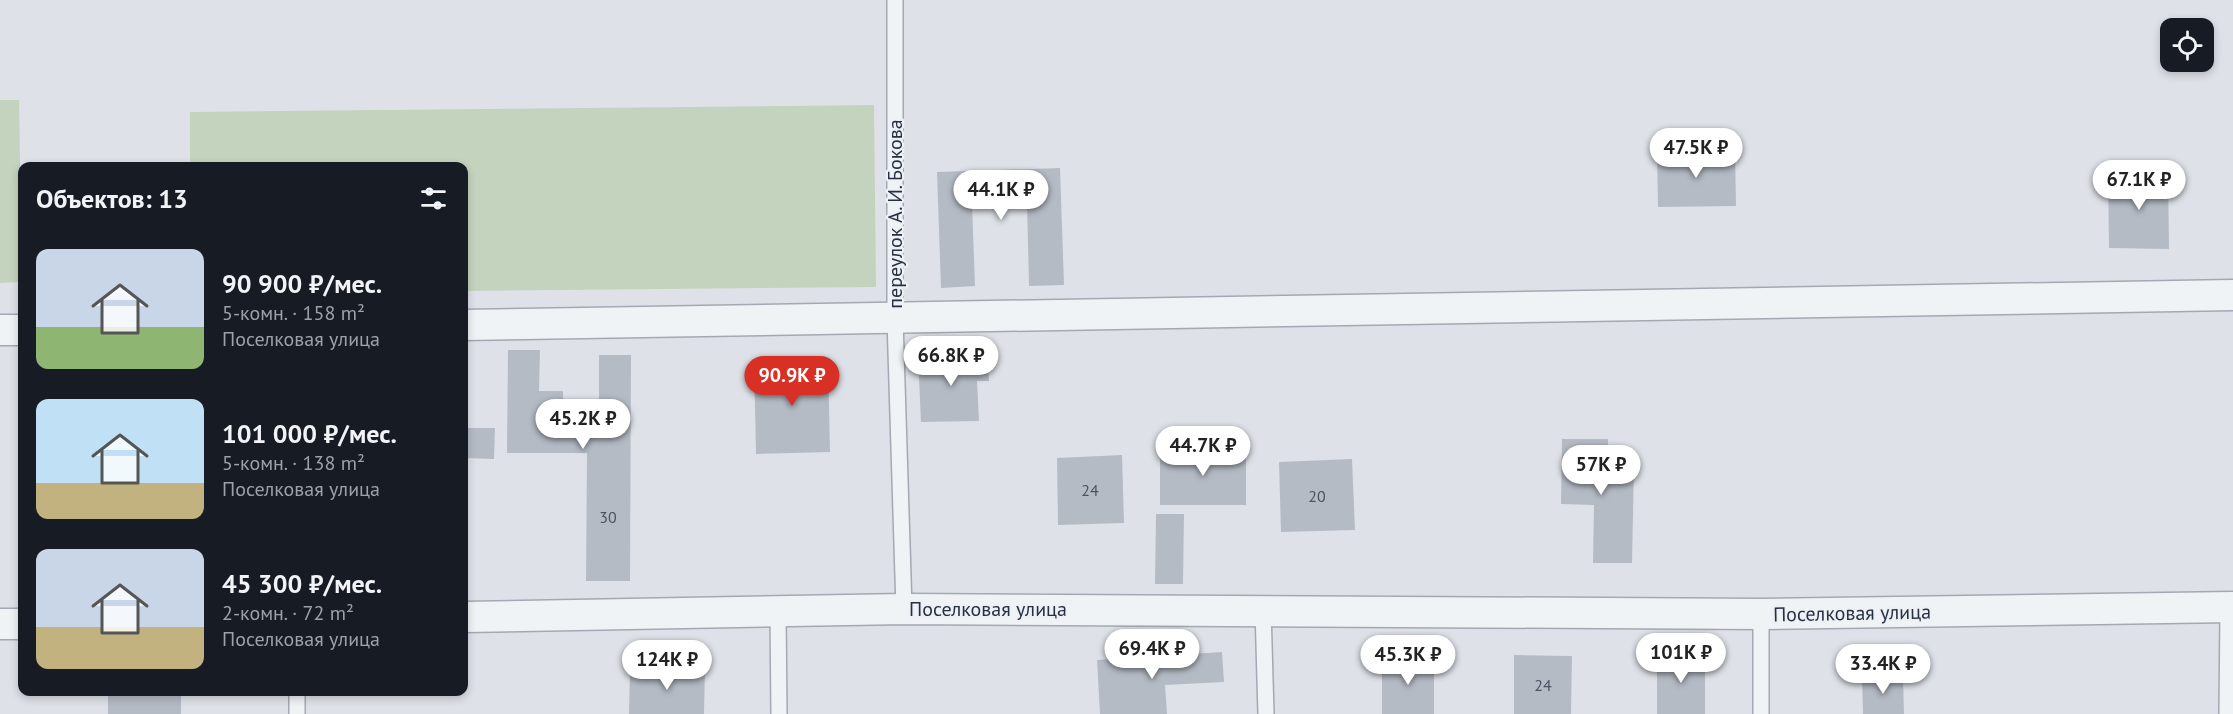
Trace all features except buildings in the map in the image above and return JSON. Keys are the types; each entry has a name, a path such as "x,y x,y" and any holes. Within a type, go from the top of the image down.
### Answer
{"street":[{"path":"468,325 2233,295"},
{"path":"0,330 18,330"},
{"name":"Поселковая улица","path":"468,617 904,609 1263,609 1761,614 2230,607"},
{"path":"0,624 18,624"}],"lane":[{"name":"переулок А. И. Бокова","path":"895,0 895,319 904,609"},
{"path":"2227,714 2230,607"},
{"path":"1263,609 1266,714"},
{"path":"778,611 779,714"},
{"path":"1761,614 1761,714"},
{"path":"297,696 297,714"}],"green space":[{"path":"0,100 19,100 18,282 0,283"},
{"path":"874,105 876,287 468,291 468,162 190,162 190,112"}]}
